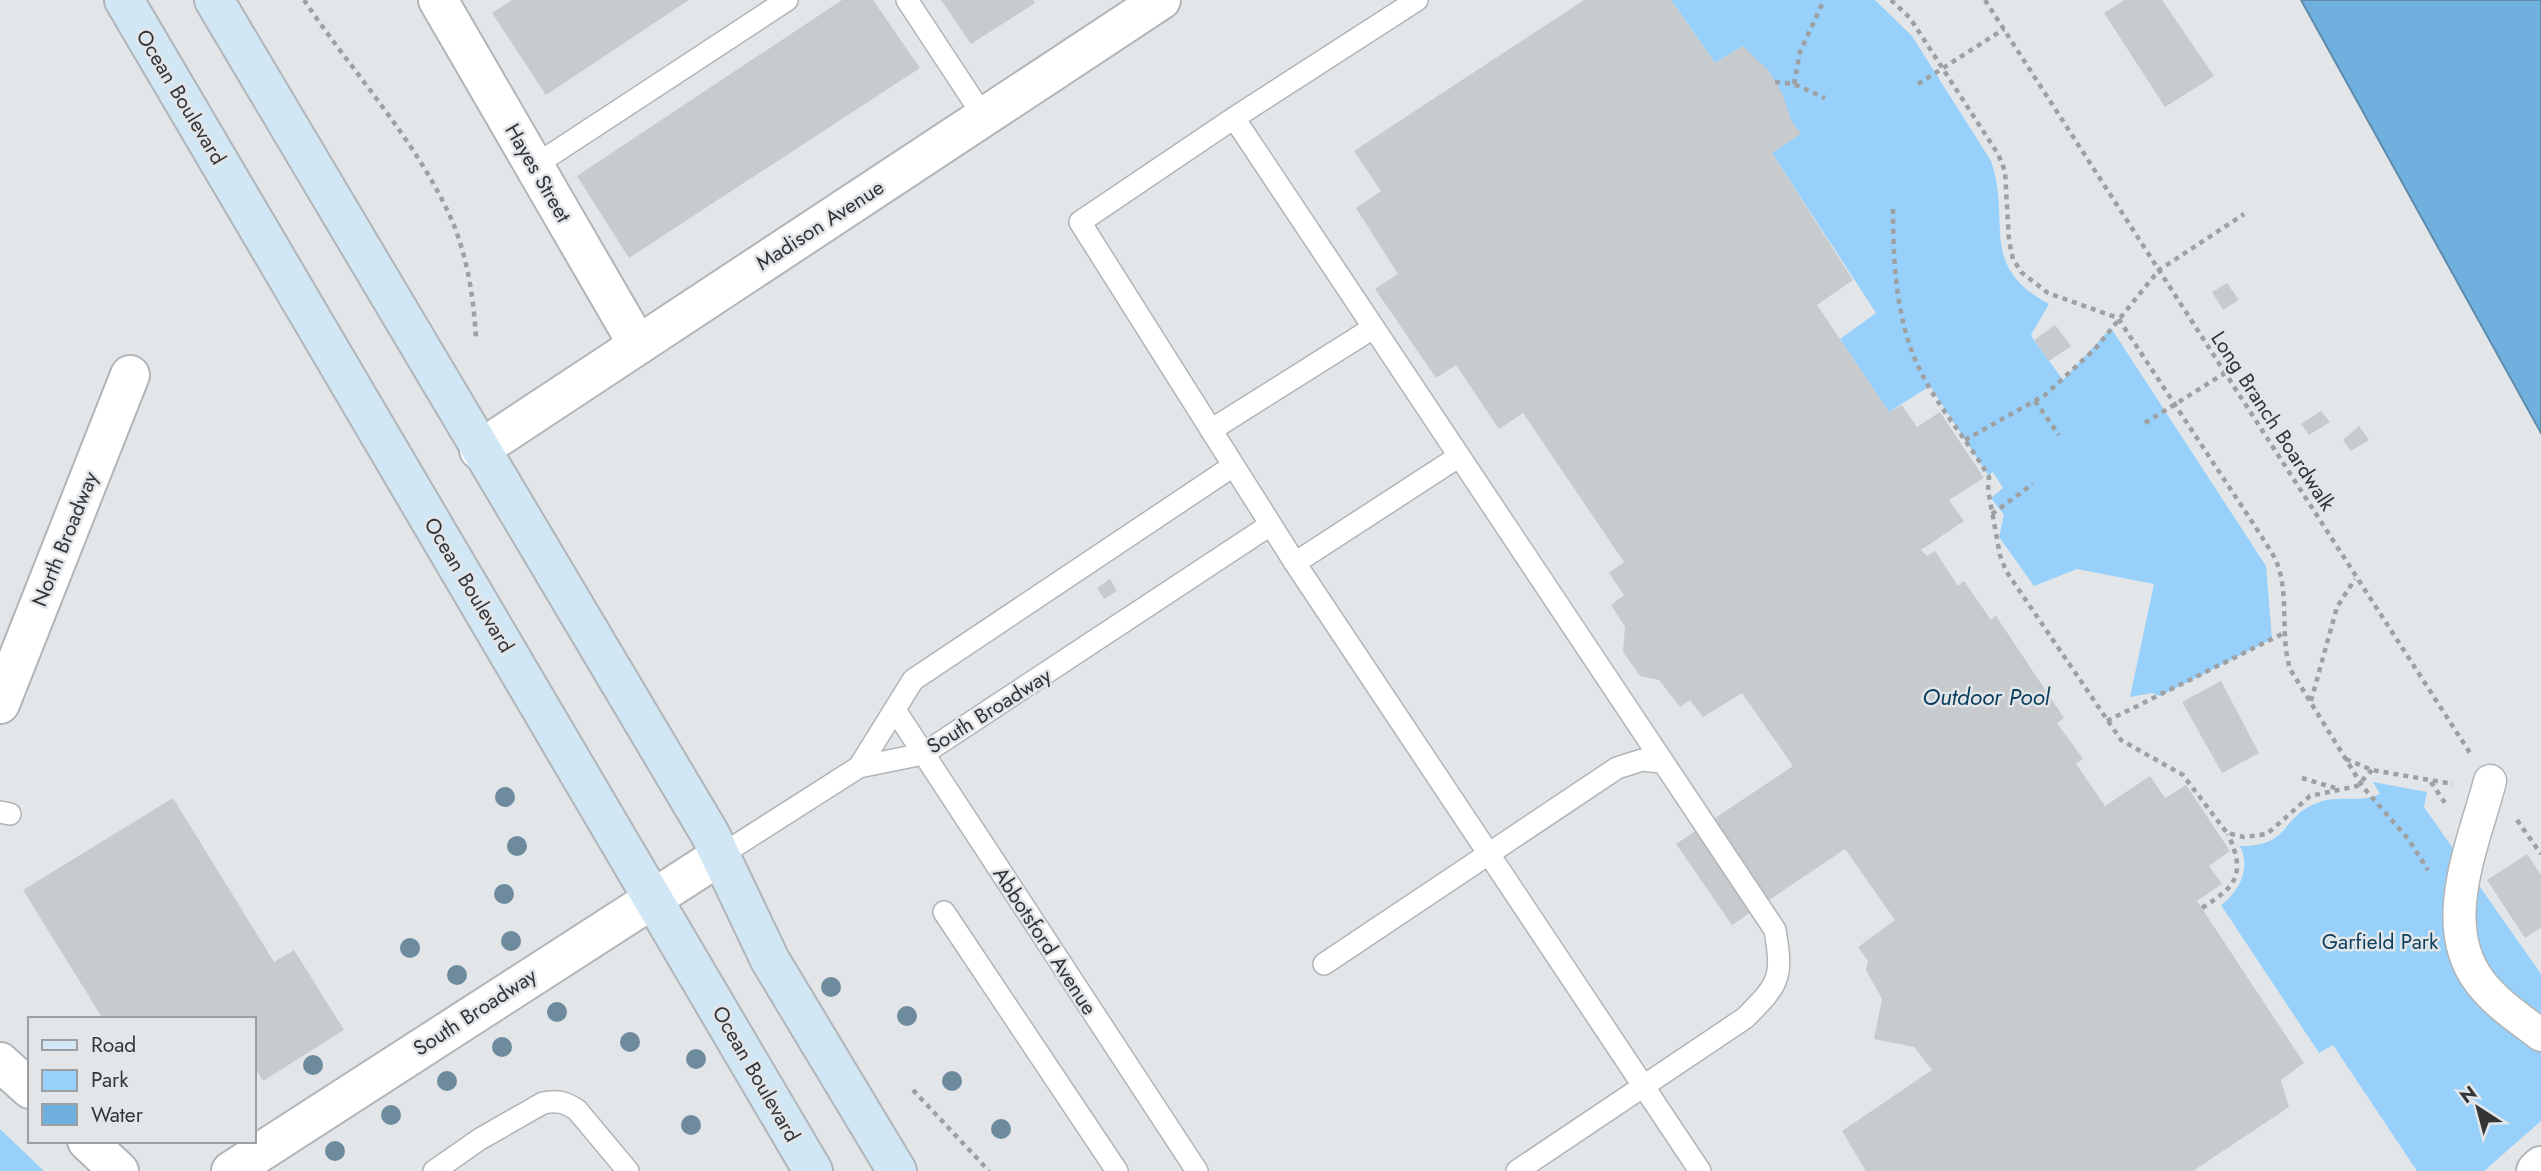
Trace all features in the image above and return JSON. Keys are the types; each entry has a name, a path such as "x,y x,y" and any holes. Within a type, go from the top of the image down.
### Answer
{"main road":[{"name":"Ocean Boulevard","path":"124,0 813,1171"},
{"path":"214,0 721,855 770,960 897,1171"}],"street":[{"name":"Hayes Street","path":"438,0 638,345"},
{"name":"Madison Avenue","path":"479,450 985,117 1121,11 1161,0"},
{"name":"North Broadway","path":"0,704 130,375"},
{"path":"2488,779 2461,898 2461,938 2472,969 2480,982 2506,1009 2541,1035"},
{"name":"South Broadway","path":"231,1171 721,855"},
{"path":"0,1062 28,1087"},
{"path":"89,1143 119,1171"},
{"path":"2536,1171 2541,1166"}],"lane":[{"path":"534,166 787,0"},
{"path":"907,0 985,117"},
{"path":"1417,0 1234,118 1080,222 1295,563 1700,1171"},
{"path":"1234,118 1775,930 1781,967 1772,992 1745,1018 1517,1171"},
{"path":"1211,430 1373,328"},
{"path":"1295,563 1458,457"},
{"path":"721,855 859,767 913,680 1233,466"},
{"name":"South Broadway","path":"859,767 923,754 1270,524"},
{"name":"Abbotsford Avenue","path":"894,710 1198,1171"},
{"path":"1324,964 1617,768 1642,760 1661,762"},
{"path":"943,912 1117,1171"},
{"path":"434,1171 480,1139 543,1103 554,1101 566,1103 577,1110 628,1171"}],"path":[{"path":"304,0 436,188 454,225 466,266 476,339"},
{"path":"1794,84 1800,52 1824,0"},
{"path":"1891,0 1910,18 1998,154 2005,171 2009,241 2013,259 2021,272 2048,293 2118,318 2278,564 2290,669 2361,783 2384,815 2409,840 2433,879"},
{"name":"Long Branch Boardwalk","path":"1985,0 2356,579 2488,779 2541,854"},
{"path":"1918,84 2004,29"},
{"path":"1775,82 1794,84 1825,97"},
{"path":"1893,209 1898,290 1909,346 1920,371 1989,477 1992,514 2003,565 2107,721 2128,746 2183,775 2227,833 2238,860 2237,876 2226,892 2202,908"},
{"path":"1965,440 2035,401 2072,373 2159,270 2244,214"},
{"path":"2145,424 2225,373"},
{"path":"2035,401 2059,435"},
{"path":"1992,514 2033,484"},
{"path":"2311,702 2337,607 2356,579"},
{"path":"2107,721 2284,633"},
{"path":"2345,759 2372,770 2452,785 2488,779"},
{"path":"2227,833 2244,837 2267,834 2310,796 2336,789 2349,789 2361,783 2372,770"},
{"path":"2302,778 2336,789"},
{"path":"914,1090 989,1171"}],"green space":[{"path":"1671,0 1875,0 1912,36 1991,161 1997,183 2001,241 2013,274 2027,289 2049,304 2031,335 2063,380 2111,328 2266,566 2272,639 2160,696 2152,693 2130,697 2154,584 2077,569 2034,586 1999,537 2004,515 1991,498 2003,488 1993,472 1988,475 1930,386 1889,412 1840,339 1876,313 1772,153 1791,120 1743,46 1715,63"},
{"name":"Garfield Park","path":"2373,782 2427,792 2424,807 2541,974 2541,1121 2484,1171 2417,1171 2333,1045 2319,1053 2221,905 2234,893 2242,878 2244,863 2240,846 2268,842 2305,809 2325,800 2364,798 2380,794"},
{"path":"0,1129 44,1171 0,1171"}],"water":[{"path":"2301,0 2541,0 2541,433"}],"building":[{"path":"512,0 689,0 546,95 492,13"},
{"path":"842,0 873,0 920,68 629,258 577,176"},
{"path":"941,0 1033,0 1035,3 971,44"},
{"path":"1584,0 1671,0 1715,63 1743,46 1769,71 1782,93 1791,120 1801,134 1772,153 1853,280 1817,305 1889,412 1902,405 1917,427 1940,412 1984,478 1949,500 1964,521 1921,550 1927,556 1935,551 1958,586 1964,581 1991,620 1996,616 2064,718 2057,723 2083,759 2076,764 2105,806 2150,776 2165,798 2186,785 2230,851 2209,866 2222,884 2197,901 2304,1063 2281,1080 2289,1107 2193,1171 1866,1171 1842,1131 1932,1070 1914,1047 1874,1039 1882,999 1866,970 1868,961 1858,947 1895,920 1845,849 1732,925 1676,844 1793,766 1742,693 1703,717 1690,700 1680,707 1659,680 1640,676 1623,652 1625,627 1611,605 1624,595 1609,573 1624,562 1523,413 1499,429 1456,365 1436,378 1375,289 1398,274 1356,208 1381,191 1354,151"},
{"path":"2124,0 2162,0 2214,76 2165,107 2104,13"},
{"path":"2227,283 2239,300 2223,310 2212,292"},
{"path":"2055,325 2071,346 2049,361 2034,340"},
{"path":"2321,411 2330,422 2309,435 2301,424"},
{"path":"2359,426 2369,440 2351,451 2343,440"},
{"path":"1110,579 1117,591 1104,599 1097,588"},
{"path":"2221,681 2259,753 2222,773 2182,702"},
{"path":"173,798 274,962 294,950 344,1030 263,1081 256,1069 256,1017 102,1017 23,890"},
{"path":"2527,854 2541,875 2541,928 2525,938 2487,880"}],"water label":[{"name":"Outdoor Pool","path":"1986,697"}]}
